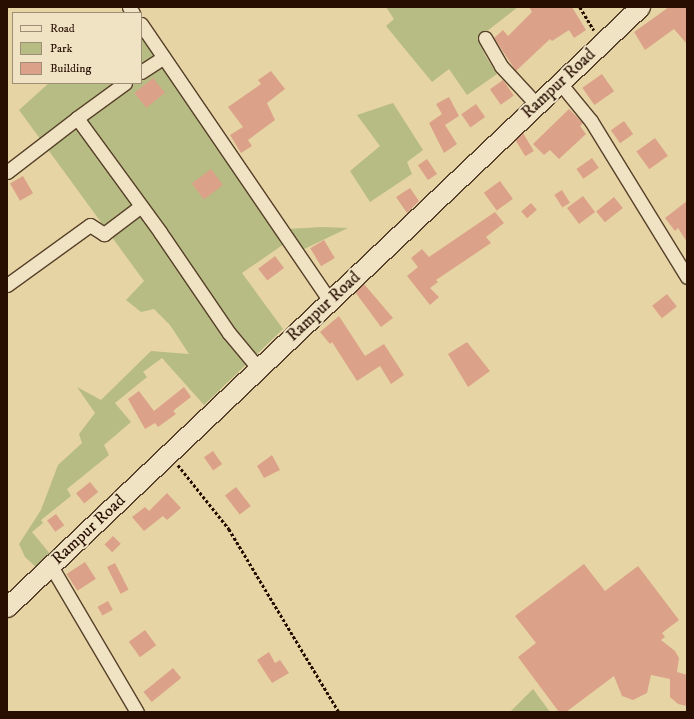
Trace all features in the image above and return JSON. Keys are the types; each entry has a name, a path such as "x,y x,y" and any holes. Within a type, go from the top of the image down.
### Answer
{"main road":[{"name":"Rampur Road","path":"7,607 640,7"}],"street":[{"path":"142,25 330,300"},
{"path":"485,38 501,66 537,105"},
{"path":"142,71 164,57"},
{"path":"560,83 591,121 687,277"},
{"path":"7,172 124,84"},
{"path":"77,118 141,206 220,320 259,369"},
{"path":"7,285 90,225 104,234 141,206"},
{"path":"51,566 137,712"}],"path":[{"path":"580,7 602,44"},
{"path":"169,454 229,529 339,712"}],"green space":[{"path":"386,7 518,7 478,38 485,55 497,74 467,95 449,69 432,82 386,26 394,19"},
{"path":"142,35 284,244 242,273 283,329 204,405 162,358 143,372 147,377 115,403 131,422 104,445 109,455 67,489 71,496 41,520 43,523 32,532 51,555 37,568 25,557 19,544 41,510 58,465 82,443 79,434 95,413 77,387 101,400 151,351 189,354 170,325 154,309 141,312 126,300 144,281 19,110 48,84 142,84"},
{"path":"393,103 423,150 407,162 412,174 370,202 350,171 380,146 357,115"},
{"path":"322,227 348,228 302,250 288,229"},
{"path":"533,689 550,712 510,712"}],"building":[{"path":"529,7 572,7 586,30 574,38 569,30 552,41 550,39 516,71 494,38 503,30 508,36 532,12"},
{"path":"669,7 687,7 687,44 674,29 645,50 634,32"},
{"path":"271,71 285,89 267,103 275,120 248,140 252,146 241,153 230,135 243,127 228,107 261,84 258,80"},
{"path":"602,74 614,91 594,105 582,88"},
{"path":"153,78 165,93 146,108 134,93"},
{"path":"503,80 514,96 501,105 490,89"},
{"path":"449,97 459,116 445,125 457,144 444,153 429,123 442,114 436,104"},
{"path":"476,104 485,117 470,127 461,114"},
{"path":"569,109 583,123 580,126 586,134 559,159 550,150 544,155 533,144"},
{"path":"624,121 633,134 620,143 611,130"},
{"path":"523,133 534,151 525,156 514,138"},
{"path":"655,138 668,156 649,169 636,152"},
{"path":"592,158 599,168 583,179 576,169"},
{"path":"427,159 437,174 428,180 418,165"},
{"path":"211,169 223,185 204,199 192,183"},
{"path":"23,176 33,193 20,201 10,184"},
{"path":"500,181 513,199 497,211 484,193"},
{"path":"410,188 419,201 407,213 396,197"},
{"path":"562,190 570,203 562,207 554,195"},
{"path":"583,196 595,212 579,224 567,208"},
{"path":"614,197 623,208 605,222 596,211"},
{"path":"687,201 687,242 678,228 675,231 665,218"},
{"path":"531,203 537,210 527,218 521,212"},
{"path":"495,212 504,223 486,237 491,243 436,280 438,282 430,288 439,297 430,305 407,276 418,267 411,258 422,249 429,257"},
{"path":"324,240 335,258 321,266 310,248"},
{"path":"275,256 284,268 267,281 258,269"},
{"path":"364,284 393,318 381,327 355,292"},
{"path":"667,294 677,307 662,318 652,306"},
{"path":"339,316 365,356 384,344 404,375 391,384 380,366 357,381 332,342 330,344 320,332"},
{"path":"467,342 490,371 468,387 448,354"},
{"path":"184,387 191,397 173,411 176,414 158,427 155,423 145,429 128,399 139,391 154,411"},
{"path":"213,451 222,464 213,470 204,457"},
{"path":"272,455 280,470 264,478 257,466"},
{"path":"90,482 98,492 84,503 76,493"},
{"path":"236,487 251,506 240,515 225,496"},
{"path":"167,493 181,508 167,520 163,516 144,531 132,517 145,507 149,511"},
{"path":"56,514 64,525 55,532 47,520"},
{"path":"113,536 121,544 112,552 105,544"},
{"path":"85,562 96,579 77,591 67,574"},
{"path":"115,563 129,590 121,594 107,567"},
{"path":"584,564 605,591 638,566 679,620 662,633 665,637 661,640 675,651 679,658 677,672 687,675 687,706 678,704 670,697 670,679 651,675 647,693 633,700 622,696 614,676 566,712 559,712 518,657 536,643 515,616"},
{"path":"108,601 113,610 102,616 98,607"},
{"path":"145,630 156,645 140,657 129,642"},
{"path":"269,652 275,663 280,660 289,673 272,683 257,660"},
{"path":"173,668 181,678 152,702 143,692"}]}
